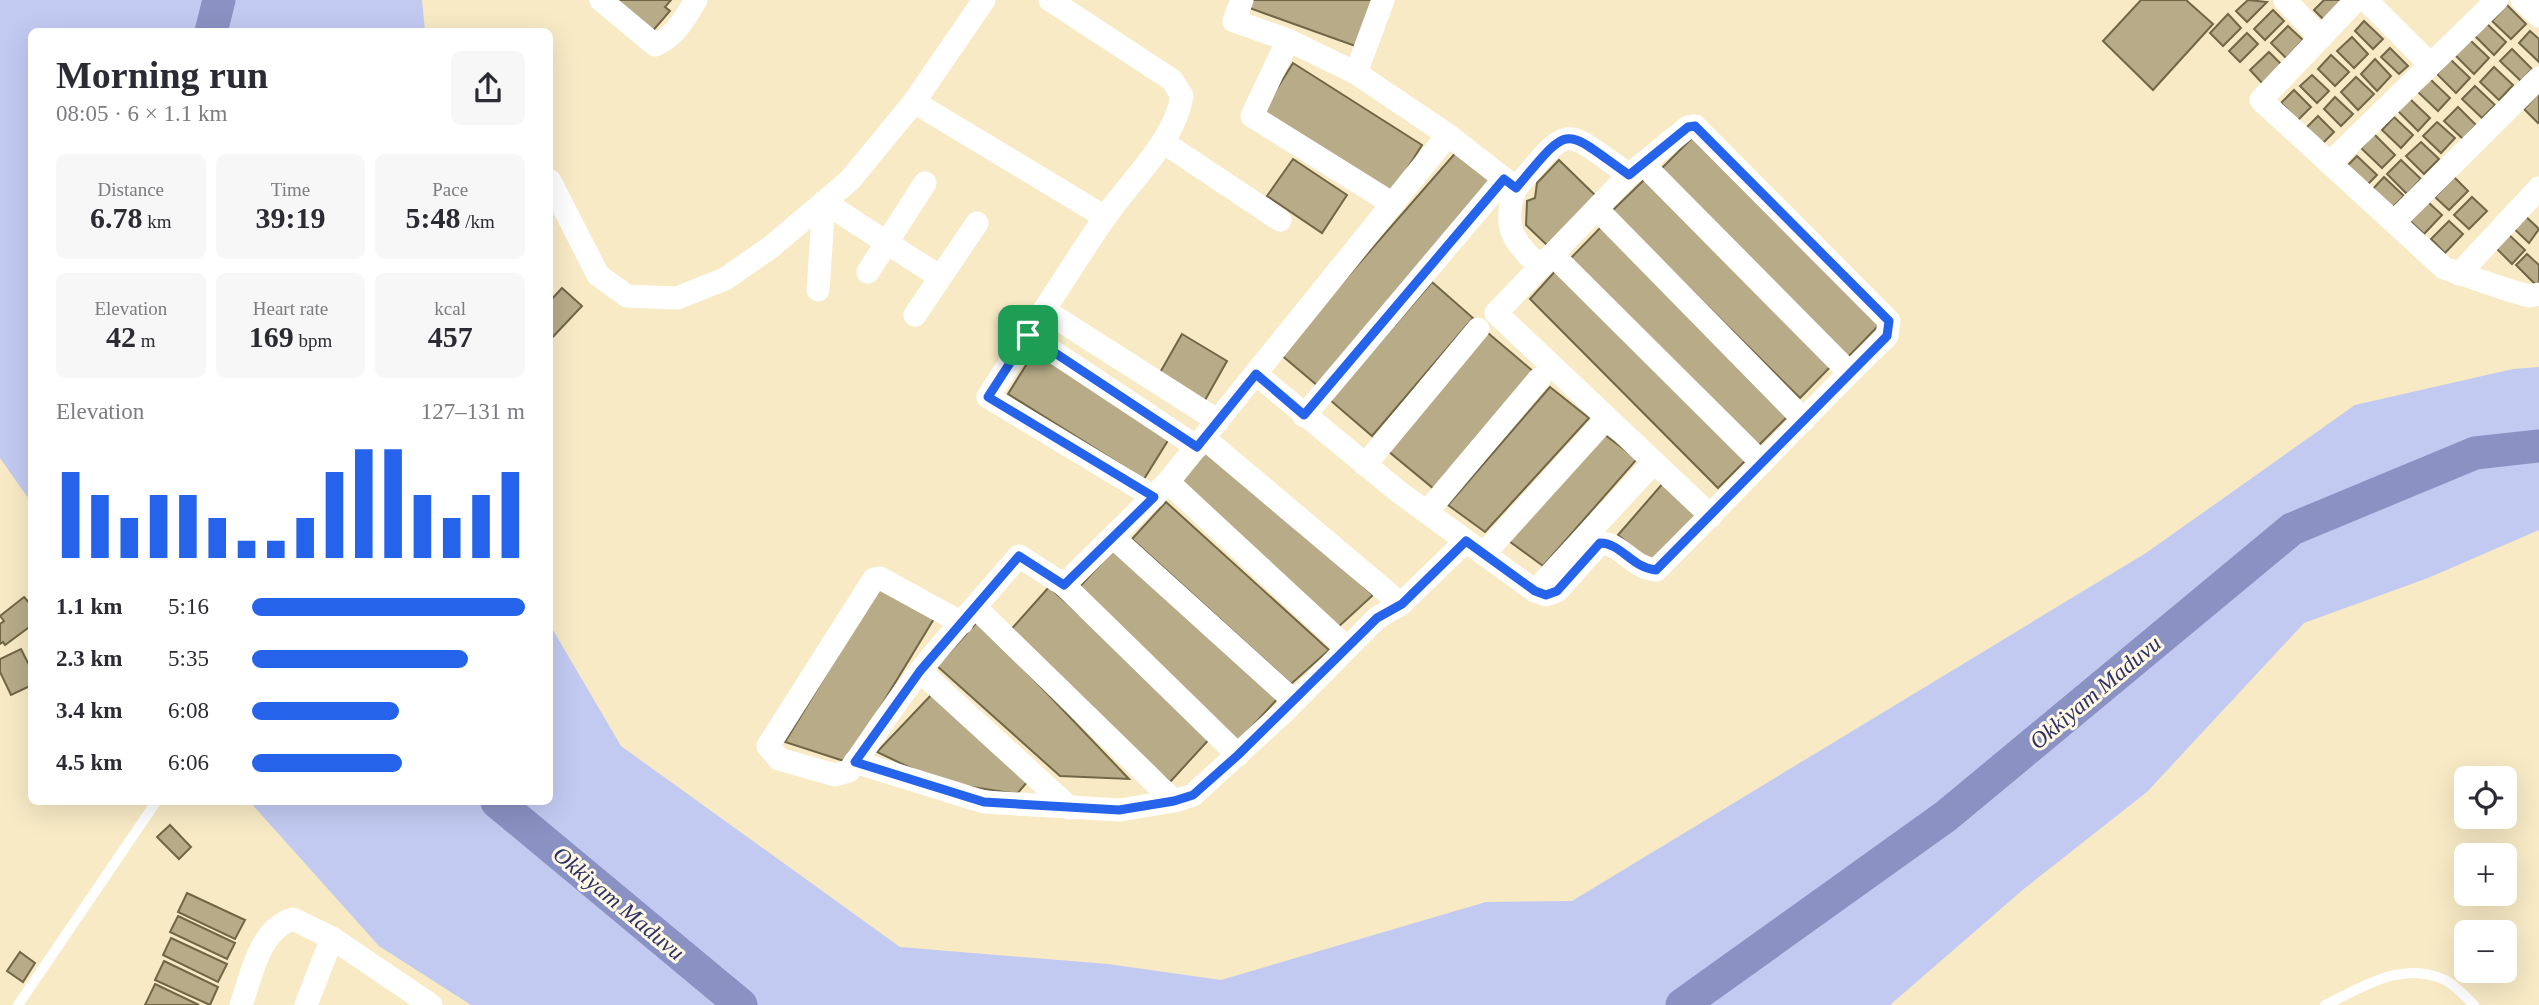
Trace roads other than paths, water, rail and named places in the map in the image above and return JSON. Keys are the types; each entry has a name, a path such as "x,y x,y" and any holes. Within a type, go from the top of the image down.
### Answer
{"street":[{"path":"601,0 655,45 675,32 696,0"},
{"path":"553,187 598,275 627,296 677,298 725,279 771,247 850,180 914,102 984,0"},
{"path":"1050,0 1172,80 1182,96 1179,113 1163,142 1105,217 1044,310 1034,339 988,397 1161,490 1347,648"},
{"path":"1242,0 1234,21 1288,40 1356,73 1448,135 1510,183"},
{"path":"1356,73 1383,0"},
{"path":"2285,0 2321,38"},
{"path":"2356,0 2261,100 2433,260 2459,274 2529,296 2539,294"},
{"path":"2366,0 2430,65"},
{"path":"2330,163 2497,0"},
{"path":"2522,0 2539,16"},
{"path":"1288,40 1252,116 1393,205"},
{"path":"2394,222 2539,78"},
{"path":"914,102 1105,217"},
{"path":"1256,374 1365,465 1535,591 1546,595 1557,591 1600,543 1613,545 1638,566 1656,570 1710,516 1804,420 1849,372 1887,336 1889,321 1704,132 1695,126 1688,127 1636,170 1496,313 1710,516"},
{"path":"1064,585 1161,490 1448,135"},
{"path":"1304,415 1510,183 1556,141 1572,138 1587,142 1636,170 1849,372"},
{"path":"1163,142 1280,220"},
{"path":"867,272 925,183"},
{"path":"1510,183 1511,233 1520,249 1547,261 1762,463"},
{"path":"2459,274 2539,188"},
{"path":"824,202 940,277"},
{"path":"818,290 824,202"},
{"path":"1597,209 1804,420"},
{"path":"915,315 977,223"},
{"path":"1044,310 1206,435 1402,604"},
{"path":"1365,465 1478,329"},
{"path":"1034,339 1206,435"},
{"path":"1427,513 1539,379"},
{"path":"855,762 984,802 1119,810 1174,801 1193,795 1238,755 1377,618 1402,604 1475,547 1607,418"},
{"path":"1535,591 1654,463"},
{"path":"1114,538 1294,701"},
{"path":"1174,801 969,615 880,578 874,579 768,746 779,759 835,775 849,771 920,671 969,615 1019,556 1064,585 1238,755"},
{"path":"920,671 1070,808"},
{"path":"241,1005 266,937 283,922 293,919 332,938 432,1005"},
{"path":"306,1005 332,938"}],"lane":[{"path":"18,1005 154,805"},
{"path":"2325,1005 2383,977 2407,972 2445,980 2474,1005"}],"waterway":[{"name":"Okkiyam Maduvu","path":"212,28 219,0"},
{"name":"Okkiyam Maduvu","path":"1682,1005 1946,816 2292,529 2475,453 2539,446"},
{"name":"Okkiyam Maduvu","path":"501,805 741,1005"}]}
